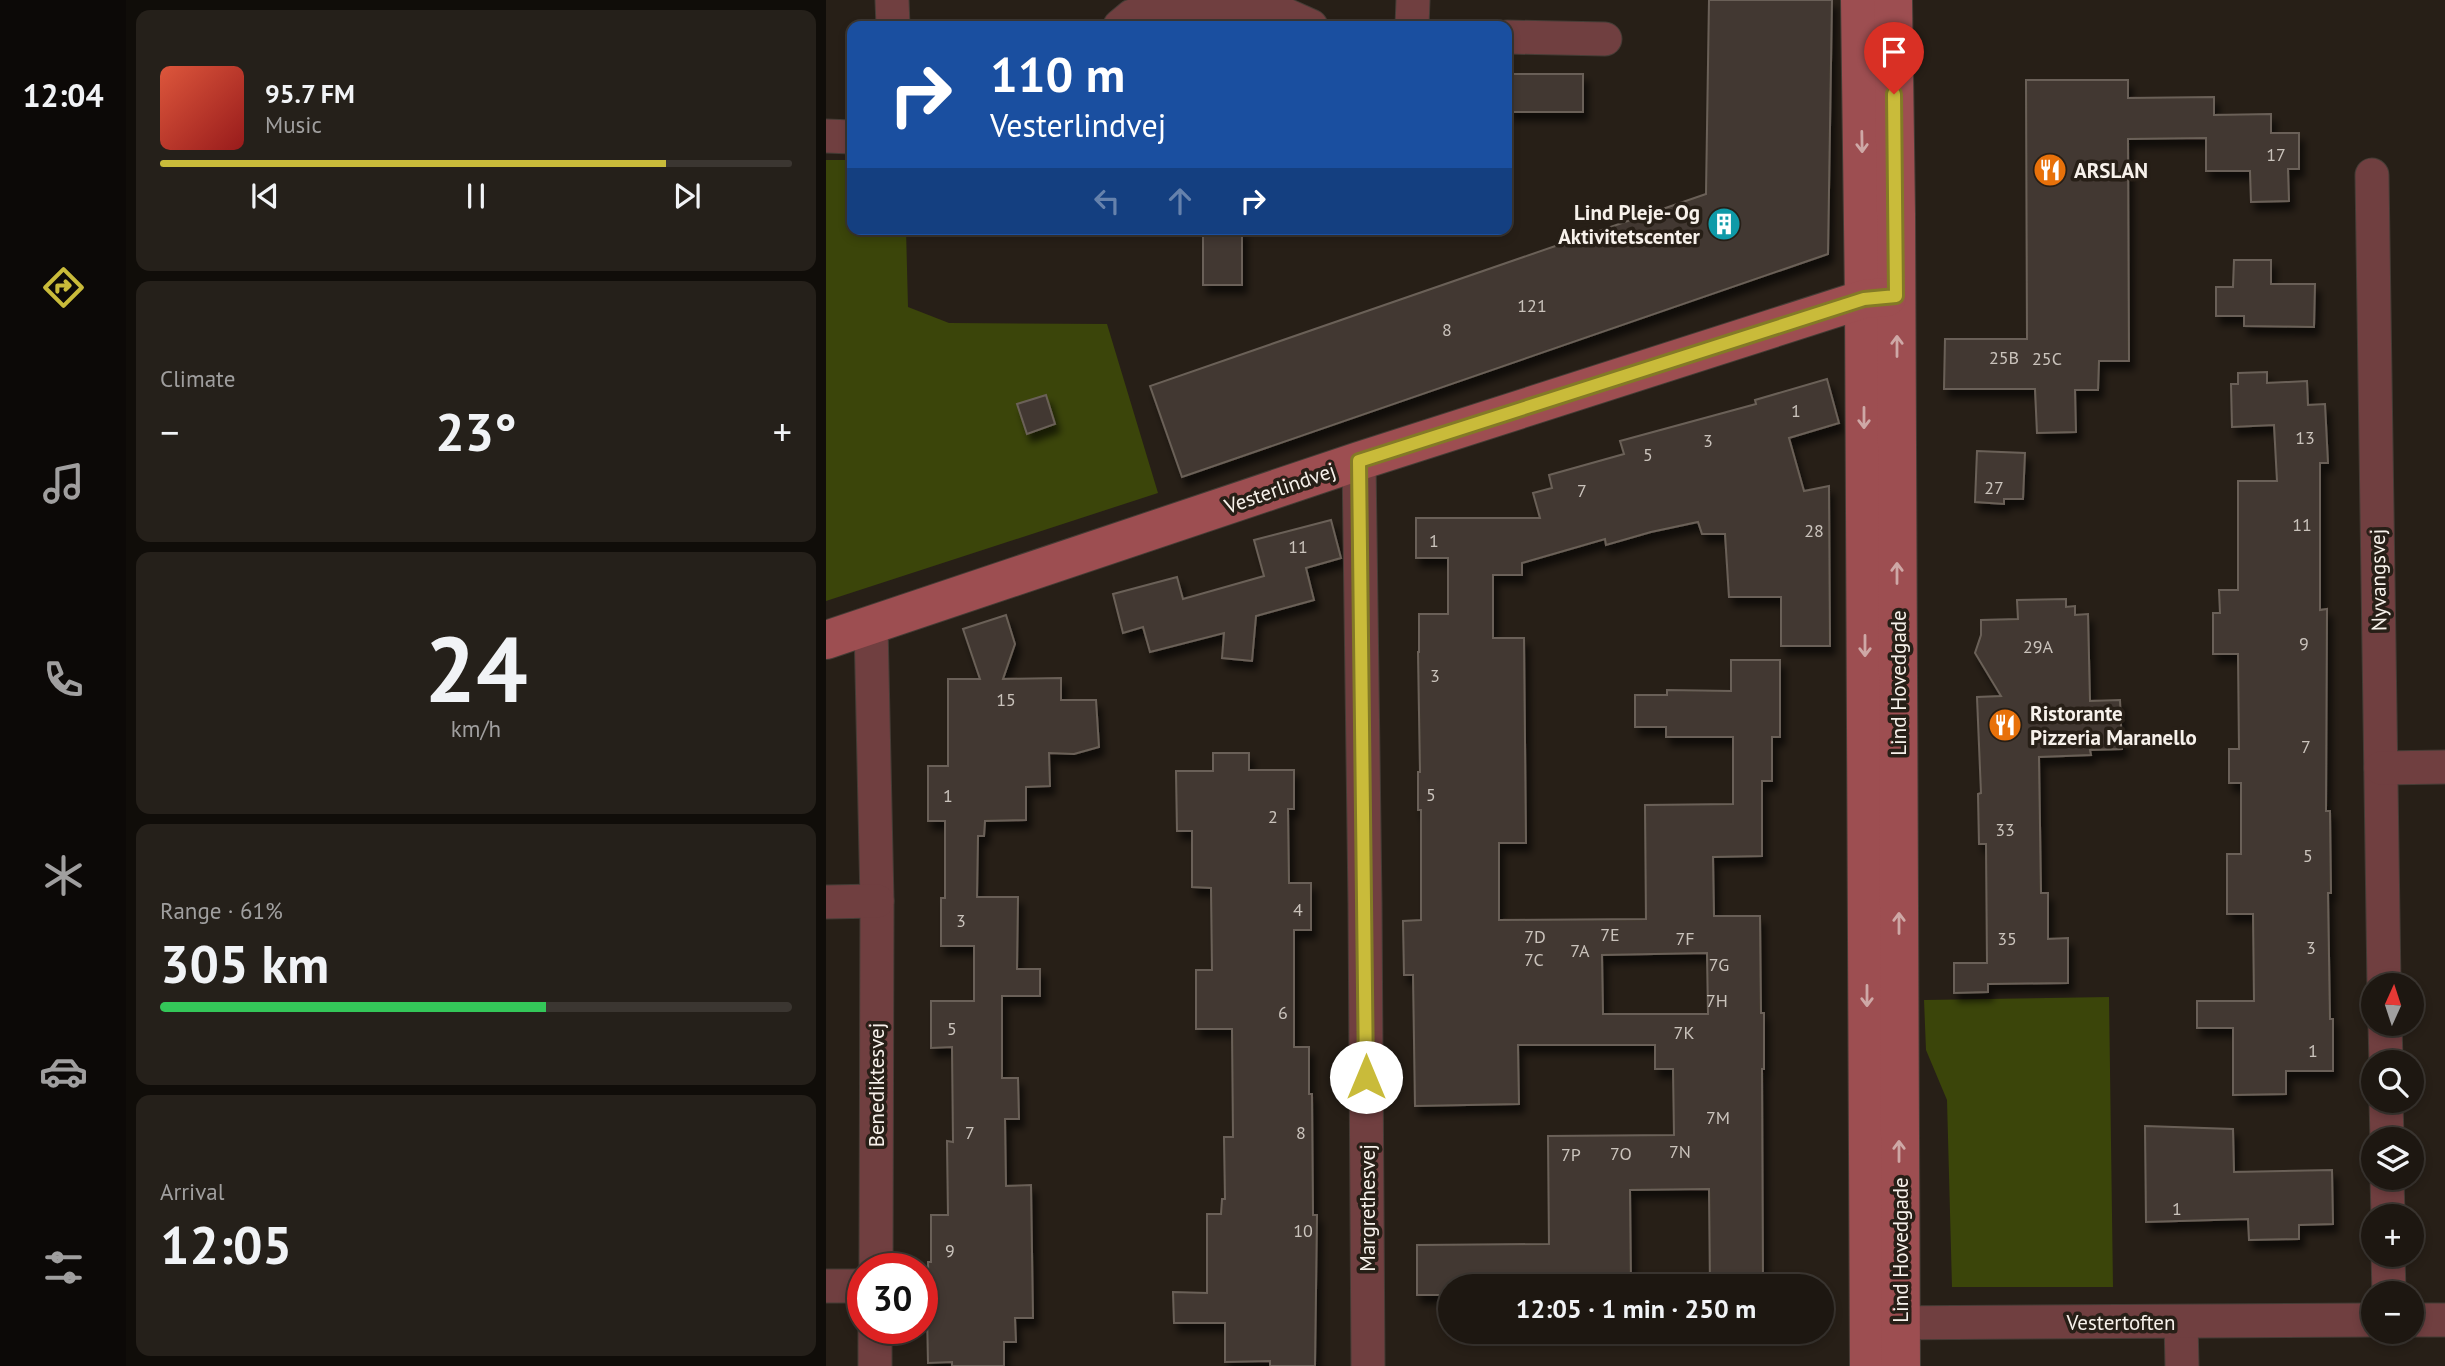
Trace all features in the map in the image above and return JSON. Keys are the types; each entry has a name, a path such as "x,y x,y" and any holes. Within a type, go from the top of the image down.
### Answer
{"main road":[{"name":"Lind Hovedgade","path":"1860,0 1880,298"},
{"name":"Lind Hovedgade","path":"1868,1366 1884,1323 1880,298 1893,0"},
{"name":"Vesterlindvej","path":"826,640 1359,461 1880,298"},
{"name":"Lind Hovedgade","path":"1884,1323 1901,1366"}],"street":[{"path":"892,0 892,21"},
{"path":"1412,21 1413,0"},
{"path":"1126,21 1132,16 1173,6 1284,14 1300,21"},
{"path":"1512,37 1605,39"},
{"path":"826,136 847,137"},
{"name":"Nyvangsvej","path":"2372,175 2384,973"},
{"name":"Margrethesvej","path":"1359,461 1368,1366"},
{"name":"Benediktesvej","path":"871,625 877,901 876,1253"},
{"path":"2381,768 2445,767"},
{"path":"826,902 877,901"},
{"path":"826,1286 847,1286"},
{"name":"Vestertoften","path":"1884,1323 2361,1320"},
{"path":"2424,1320 2445,1320"},
{"path":"2181,1322 2182,1366"},
{"path":"875,1344 875,1366"}],"green space":[{"path":"826,160 847,160 847,235 906,235 908,307 949,323 1107,324 1158,493 826,601"},
{"path":"2109,997 2113,1287 1952,1287 1947,1100 1926,1050 1924,1000"}],"building":[{"name":"Lind Pleje- Og Aktivitetscenter","path":"1709,0 1832,0 1828,254 1182,477 1150,386 1706,194"},
{"path":"1512,74 1583,74 1583,112 1512,112"},
{"path":"2026,80 2128,80 2128,98 2214,97 2214,115 2271,114 2271,133 2299,133 2299,169 2288,169 2289,201 2251,202 2250,171 2206,171 2206,138 2128,139 2129,361 2099,361 2098,390 2075,390 2076,432 2037,433 2035,389 1944,389 1945,339 2027,339"},
{"path":"1203,235 1242,235 1242,285 1203,285"},
{"path":"2234,260 2271,260 2271,284 2315,284 2314,327 2244,326 2244,316 2216,316 2216,287 2233,287"},
{"path":"2267,372 2267,383 2307,381 2308,405 2325,404 2328,463 2320,463 2320,610 2327,609 2326,811 2330,811 2331,893 2328,893 2333,1071 2286,1071 2286,1094 2233,1095 2233,1028 2197,1028 2197,1001 2254,1001 2253,914 2227,914 2227,854 2241,854 2241,783 2229,783 2229,749 2239,749 2238,654 2213,654 2213,613 2220,613 2219,590 2238,590 2238,481 2277,481 2274,425 2232,427 2231,384 2238,384 2238,373"},
{"path":"1827,379 1839,423 1789,438 1804,491 1829,486 1830,646 1781,646 1781,597 1729,597 1725,534 1702,534 1698,522 1606,545 1605,539 1522,563 1522,575 1493,575 1493,638 1524,638 1526,843 1499,843 1499,920 1646,919 1645,805 1733,804 1733,737 1666,737 1666,727 1635,727 1635,695 1667,695 1667,690 1731,691 1731,660 1780,660 1780,737 1772,737 1772,781 1762,781 1762,856 1713,857 1714,916 1760,916 1761,1013 1764,1013 1763,1274 1710,1274 1709,1189 1630,1190 1631,1274 1438,1274 1438,1295 1417,1295 1417,1245 1549,1244 1548,1136 1674,1135 1673,1069 1655,1069 1655,1045 1518,1045 1519,1104 1415,1106 1413,975 1404,975 1403,921 1421,920 1421,810 1418,810 1419,614 1448,614 1448,558 1416,558 1416,518 1540,518 1533,493 1552,488 1549,475 1624,454 1620,441 1756,404 1755,400","holes":["1707,953 1708,1014 1603,1014 1602,955"]},
{"path":"1046,395 1055,424 1027,434 1017,404"},
{"path":"1977,451 2025,453 2023,499 2004,499 2004,504 1975,502"},
{"path":"1331,520 1341,558 1306,568 1314,600 1256,616 1252,661 1222,658 1224,633 1150,652 1143,627 1123,633 1113,594 1177,577 1183,599 1264,576 1254,540"},
{"path":"2066,599 2066,607 2075,606 2075,615 2088,614 2090,701 2120,700 2122,749 2090,750 2091,755 2039,757 2041,893 2048,893 2048,939 2068,938 2068,983 1988,984 1988,992 1954,993 1954,963 1987,963 1986,844 1979,844 1978,794 1981,793 1977,697 2001,696 1975,653 1981,635 1981,620 2018,619 2017,600"},
{"path":"1006,615 1015,644 1003,679 1061,678 1061,700 1096,700 1099,747 1074,754 1049,753 1050,786 1026,787 1026,820 985,821 984,836 978,836 977,897 1018,897 1017,969 1040,969 1040,996 1002,996 1002,1078 1018,1078 1019,1119 1005,1119 1006,1186 1031,1185 1033,1318 1015,1318 1016,1342 1004,1342 1004,1366 928,1363 928,1344 938,1344 938,1253 931,1253 931,1215 948,1215 947,1141 953,1142 952,1047 931,1048 931,1001 974,1001 974,946 941,946 941,898 945,898 945,821 928,821 928,766 948,766 948,679 980,679 963,629"},
{"path":"1213,753 1249,753 1249,770 1294,770 1294,809 1288,809 1289,883 1311,883 1311,930 1294,930 1294,1047 1309,1047 1313,1215 1317,1215 1315,1366 1270,1366 1270,1361 1225,1362 1225,1323 1174,1323 1173,1292 1207,1293 1207,1214 1221,1214 1222,1199 1225,1199 1224,1137 1233,1137 1232,1029 1196,1029 1196,970 1212,970 1211,888 1192,887 1192,831 1177,831 1176,771 1213,771"},
{"path":"2145,1126 2233,1129 2234,1172 2332,1170 2333,1224 2299,1225 2299,1239 2249,1240 2248,1219 2146,1222"}],"place":[{"name":"ARSLAN","path":"2050,170"},
{"name":"Lind Pleje- Og Aktivitetscenter","path":"1724,224"},
{"name":"Ristorante Pizzeria Maranello","path":"2005,725"}],"route":[{"path":"1366,1077 1359,461 1864,299 1896,296 1894,94"}]}
